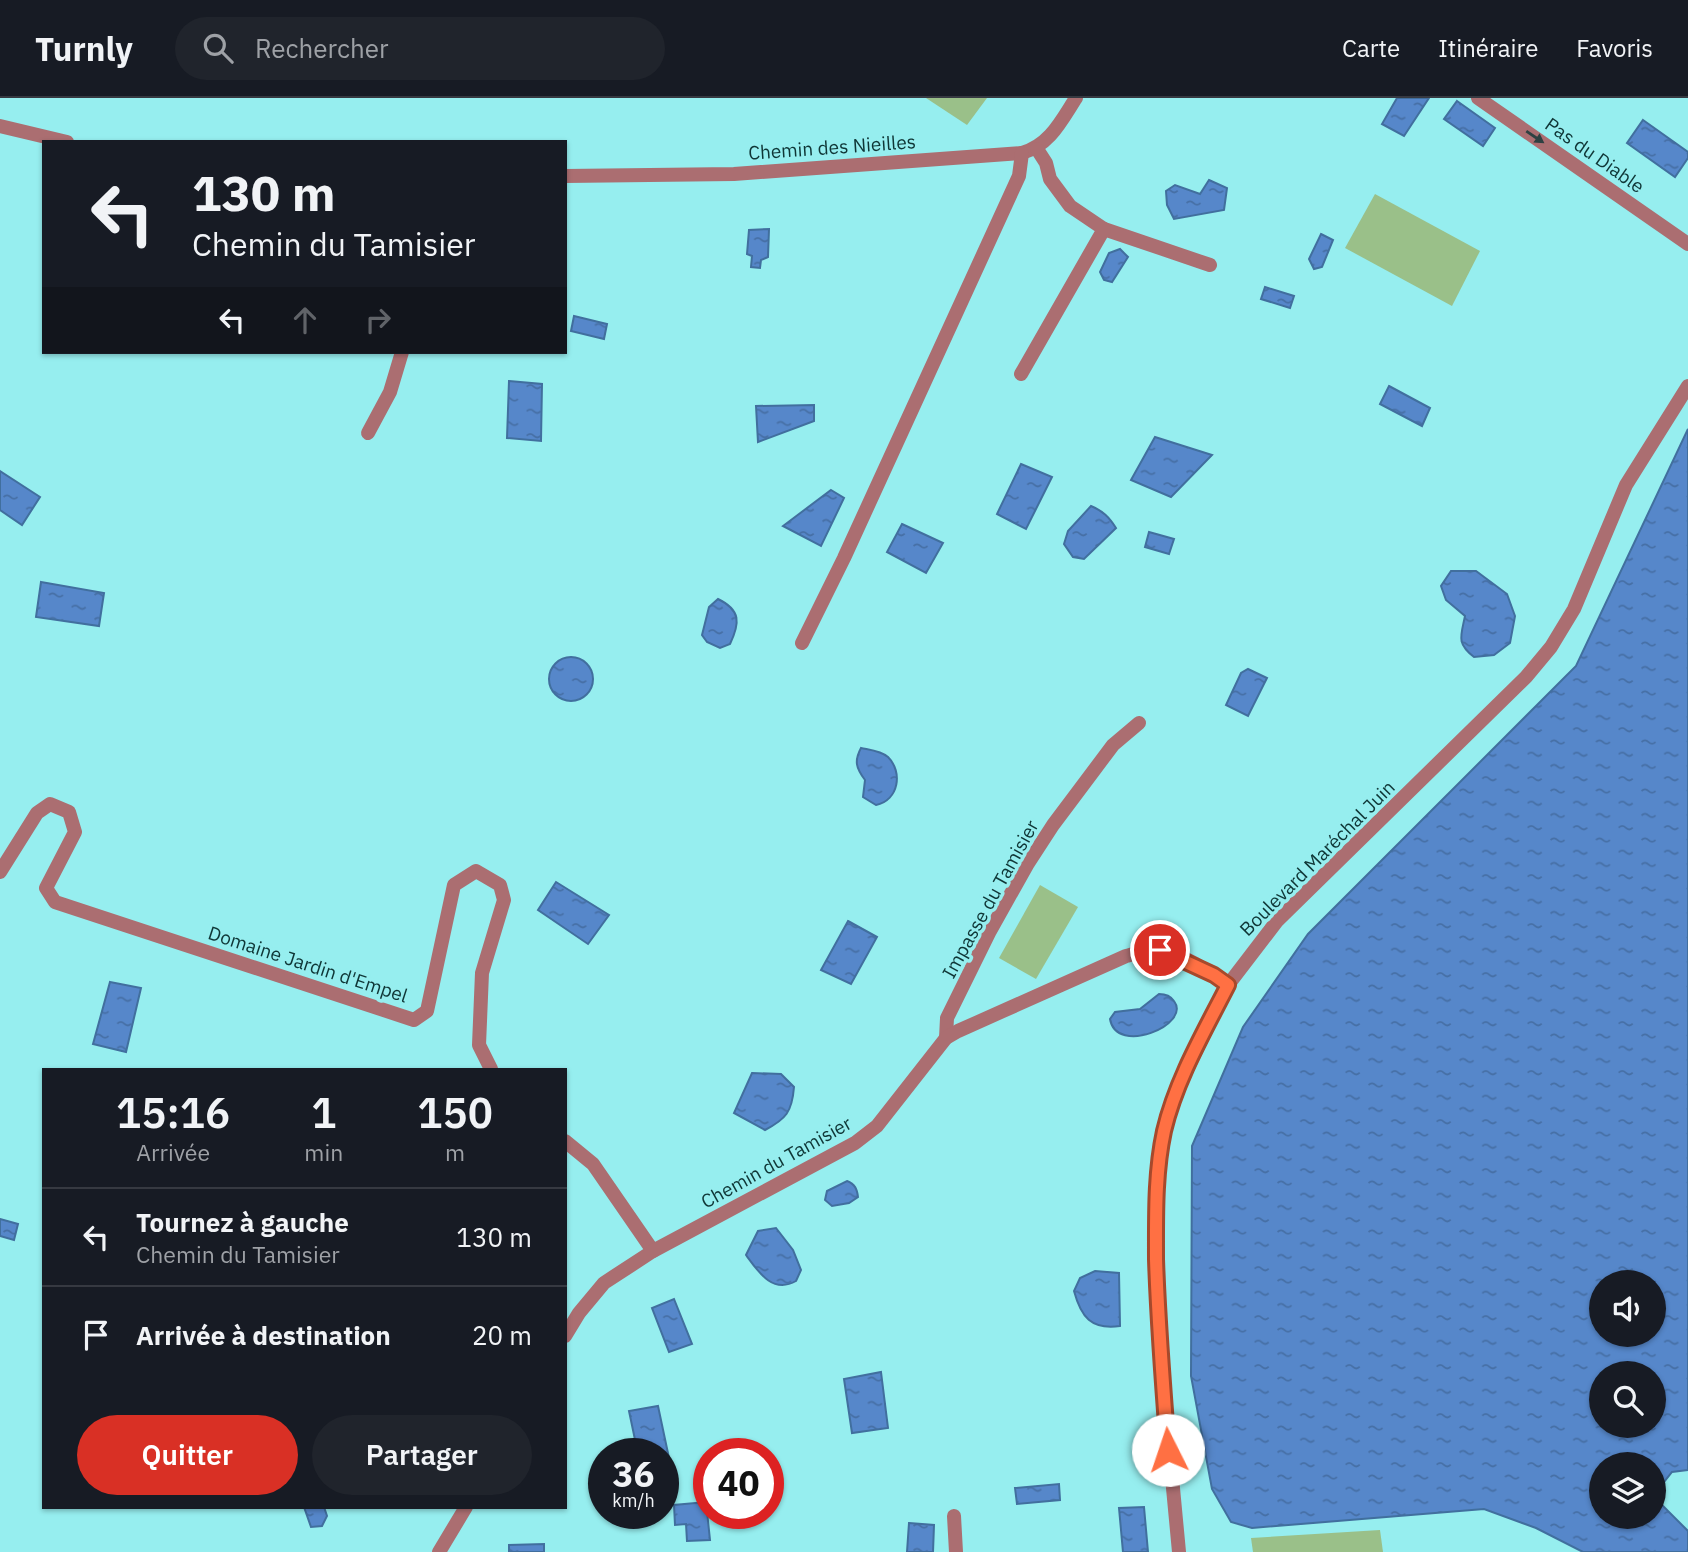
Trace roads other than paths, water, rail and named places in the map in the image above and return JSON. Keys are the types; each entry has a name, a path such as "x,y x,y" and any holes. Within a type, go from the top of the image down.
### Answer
{"street":[{"path":"802,643 844,558 1030,151 1051,137 1076,98"},
{"name":"Pas du Diable","path":"1478,98 1688,244"},
{"path":"0,126 59,140"},
{"path":"1030,151 1046,163 1050,179 1070,206 1104,229 1210,265"},
{"name":"Chemin des Nieilles","path":"567,176 734,174 1030,151"},
{"path":"1021,374 1104,229"},
{"path":"368,433 390,392 401,354"},
{"name":"Boulevard Maréchal Juin","path":"1179,1552 1161,1360 1156,1237 1158,1166 1164,1132 1178,1088 1228,985 1276,921 1526,677 1551,648 1574,609 1626,485 1688,386"},
{"name":"Impasse du Tamisier","path":"946,1038 947,1018 990,930 1027,865 1053,825 1113,745 1139,723"},
{"name":"Domaine Jardin d'Empel","path":"0,872 37,813 50,804 69,812 75,832 46,888 55,902 414,1020 427,1011 454,885 475,871 500,885 504,901 482,973 480,1045 491,1068"},
{"name":"Chemin du Tamisier","path":"567,1333 579,1313 604,1283 653,1251 855,1143 877,1126 946,1038 958,1031 1114,961 1143,951 1160,950 1214,975 1228,985"},
{"path":"567,1143 593,1164 653,1251"},
{"path":"439,1552 465,1509"},
{"path":"954,1517 956,1552"}],"water":[{"path":"1397,98 1429,98 1404,136 1382,124"},
{"path":"1457,101 1495,128 1483,146 1444,119"},
{"path":"1643,120 1688,152 1688,158 1675,177 1627,143"},
{"path":"1209,180 1227,188 1224,210 1174,219 1167,205 1166,191 1175,185 1200,194"},
{"path":"769,229 768,257 761,260 760,268 751,267 752,256 747,254 749,230"},
{"path":"1321,234 1333,240 1322,267 1314,269 1309,259"},
{"path":"1120,249 1128,257 1112,282 1104,280 1100,272 1109,253"},
{"path":"1265,287 1294,296 1290,308 1261,299"},
{"path":"574,316 607,324 604,339 571,331"},
{"path":"509,381 542,384 541,441 507,438"},
{"path":"1389,386 1430,408 1422,426 1380,404"},
{"path":"814,405 814,421 758,442 756,406"},
{"path":"1688,429 1688,1470 1672,1472 1666,1480 1666,1452 1589,1452 1589,1529 1666,1529 1666,1509 1688,1531 1688,1552 1583,1552 1536,1528 1484,1509 1252,1528 1231,1522 1212,1489 1191,1376 1192,1146 1243,1027 1308,934 1576,666"},
{"path":"1155,437 1212,455 1171,497 1131,480"},
{"path":"1021,464 1052,477 1026,529 997,514"},
{"path":"0,471 40,497 22,525 0,510"},
{"path":"831,490 844,498 821,546 783,526"},
{"path":"1091,506 1105,515 1116,528 1084,559 1073,557 1064,544 1068,531"},
{"path":"902,524 943,543 926,573 887,552"},
{"path":"1149,532 1174,539 1169,554 1145,547"},
{"path":"1451,571 1476,571 1507,594 1515,616 1510,643 1494,655 1474,657 1464,648 1461,634 1465,616 1446,600 1441,586"},
{"path":"41,582 104,593 99,626 36,617"},
{"path":"718,599 735,613 737,623 730,644 720,648 707,642 702,635 709,607"},
{"path":"571,657 586,664 593,679 586,694 571,701 556,694 549,679 556,664"},
{"path":"1248,669 1267,678 1248,716 1226,705 1241,673"},
{"path":"861,748 885,755 896,770 894,792 890,798 876,805 863,797 865,780 857,761"},
{"path":"556,882 609,915 588,944 538,910"},
{"path":"848,921 877,937 851,984 821,970"},
{"path":"110,982 141,988 126,1052 93,1044"},
{"path":"1159,994 1171,997 1177,1010 1163,1027 1138,1036 1125,1035 1115,1030 1110,1019 1115,1012 1140,1009"},
{"path":"752,1073 781,1074 794,1087 787,1114 765,1130 734,1113"},
{"path":"847,1181 855,1187 858,1197 849,1203 832,1206 825,1200 827,1191"},
{"path":"0,1219 18,1224 14,1240 0,1236"},
{"path":"776,1228 793,1250 801,1270 796,1281 788,1284 780,1285 767,1280 746,1255 758,1231"},
{"path":"1095,1271 1119,1273 1120,1326 1095,1324 1080,1308 1074,1291 1080,1278"},
{"path":"674,1299 692,1344 669,1352 652,1308"},
{"path":"881,1372 888,1428 852,1433 844,1379"},
{"path":"658,1406 665,1438 635,1438 629,1411"},
{"path":"1059,1484 1060,1500 1017,1504 1015,1488"},
{"path":"693,1503 693,1529 709,1529 710,1540 687,1541 686,1524 679,1525 679,1505"},
{"path":"1144,1507 1148,1552 1123,1552 1119,1508"},
{"path":"305,1509 325,1509 327,1516 322,1526 311,1527"},
{"path":"909,1523 934,1525 933,1552 907,1552"},
{"path":"544,1544 544,1552 509,1552 509,1545"}]}
